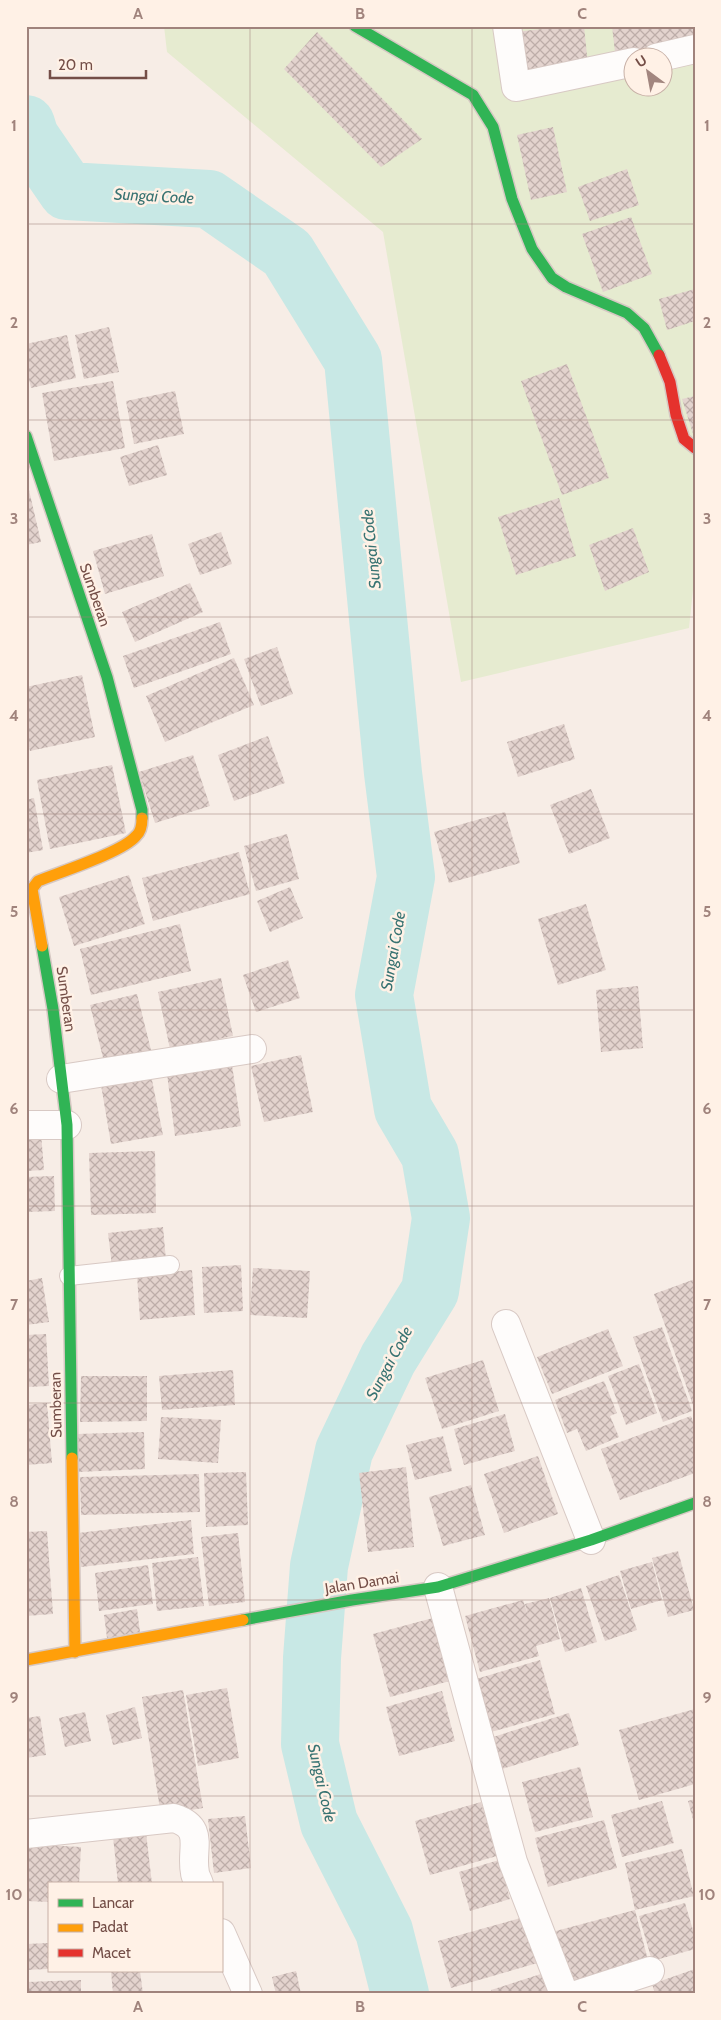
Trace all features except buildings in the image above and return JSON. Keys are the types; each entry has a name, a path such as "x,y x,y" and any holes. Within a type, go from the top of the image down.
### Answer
{"street":[{"path":"355,26 473,95 493,127 512,199 532,249 552,278 566,287 627,313 644,328 656,348 670,382 676,415 684,439 695,448"},
{"path":"507,26 516,87 624,64"},
{"path":"674,54 695,49"},
{"name":"Sumberan","path":"26,436 107,677 142,810 143,827 136,838 124,845 38,881 32,889 53,1009 67,1125 75,1652"},
{"path":"61,1079 252,1049"},
{"path":"26,1125 67,1125"},
{"path":"506,1324 591,1540"},
{"name":"Jalan Damai","path":"26,1660 438,1586 693,1509"},
{"path":"438,1586 513,1862 564,1994"},
{"path":"26,1834 174,1818 184,1821 195,1838 194,1872 199,1882"},
{"path":"222,1935 248,1994"},
{"path":"579,1994 650,1971"}],"lane":[{"path":"69,1276 170,1266"}],"green space":[{"path":"164,26 695,26 695,571 689,628 461,682 383,232 167,52"}],"waterway":[{"name":"Sungai Code","path":"26,124 30,137 67,191 209,199 287,253 353,360 393,773 406,877 384,995 403,1109 430,1155 441,1218 430,1291 388,1359 344,1451 319,1566 312,1658 310,1744 329,1823 384,1931 400,1994"}],"traffic: fast":[{"path":"355,26 473,95 493,127 512,199 532,249 552,278 566,287 627,313 644,328 659,355"},
{"path":"26,436 107,677 142,810 142,818"},
{"path":"42,946 53,1009 67,1125 72,1458"},
{"path":"243,1620 352,1600 438,1587 591,1540 695,1503"}],"traffic: slow":[{"path":"42,946 32,889 38,881 118,849 136,836 139,832 142,818"},
{"path":"72,1458 75,1652"},
{"path":"26,1660 243,1620"}],"traffic: jam":[{"path":"659,355 670,382 676,415 684,439 695,448"}]}
